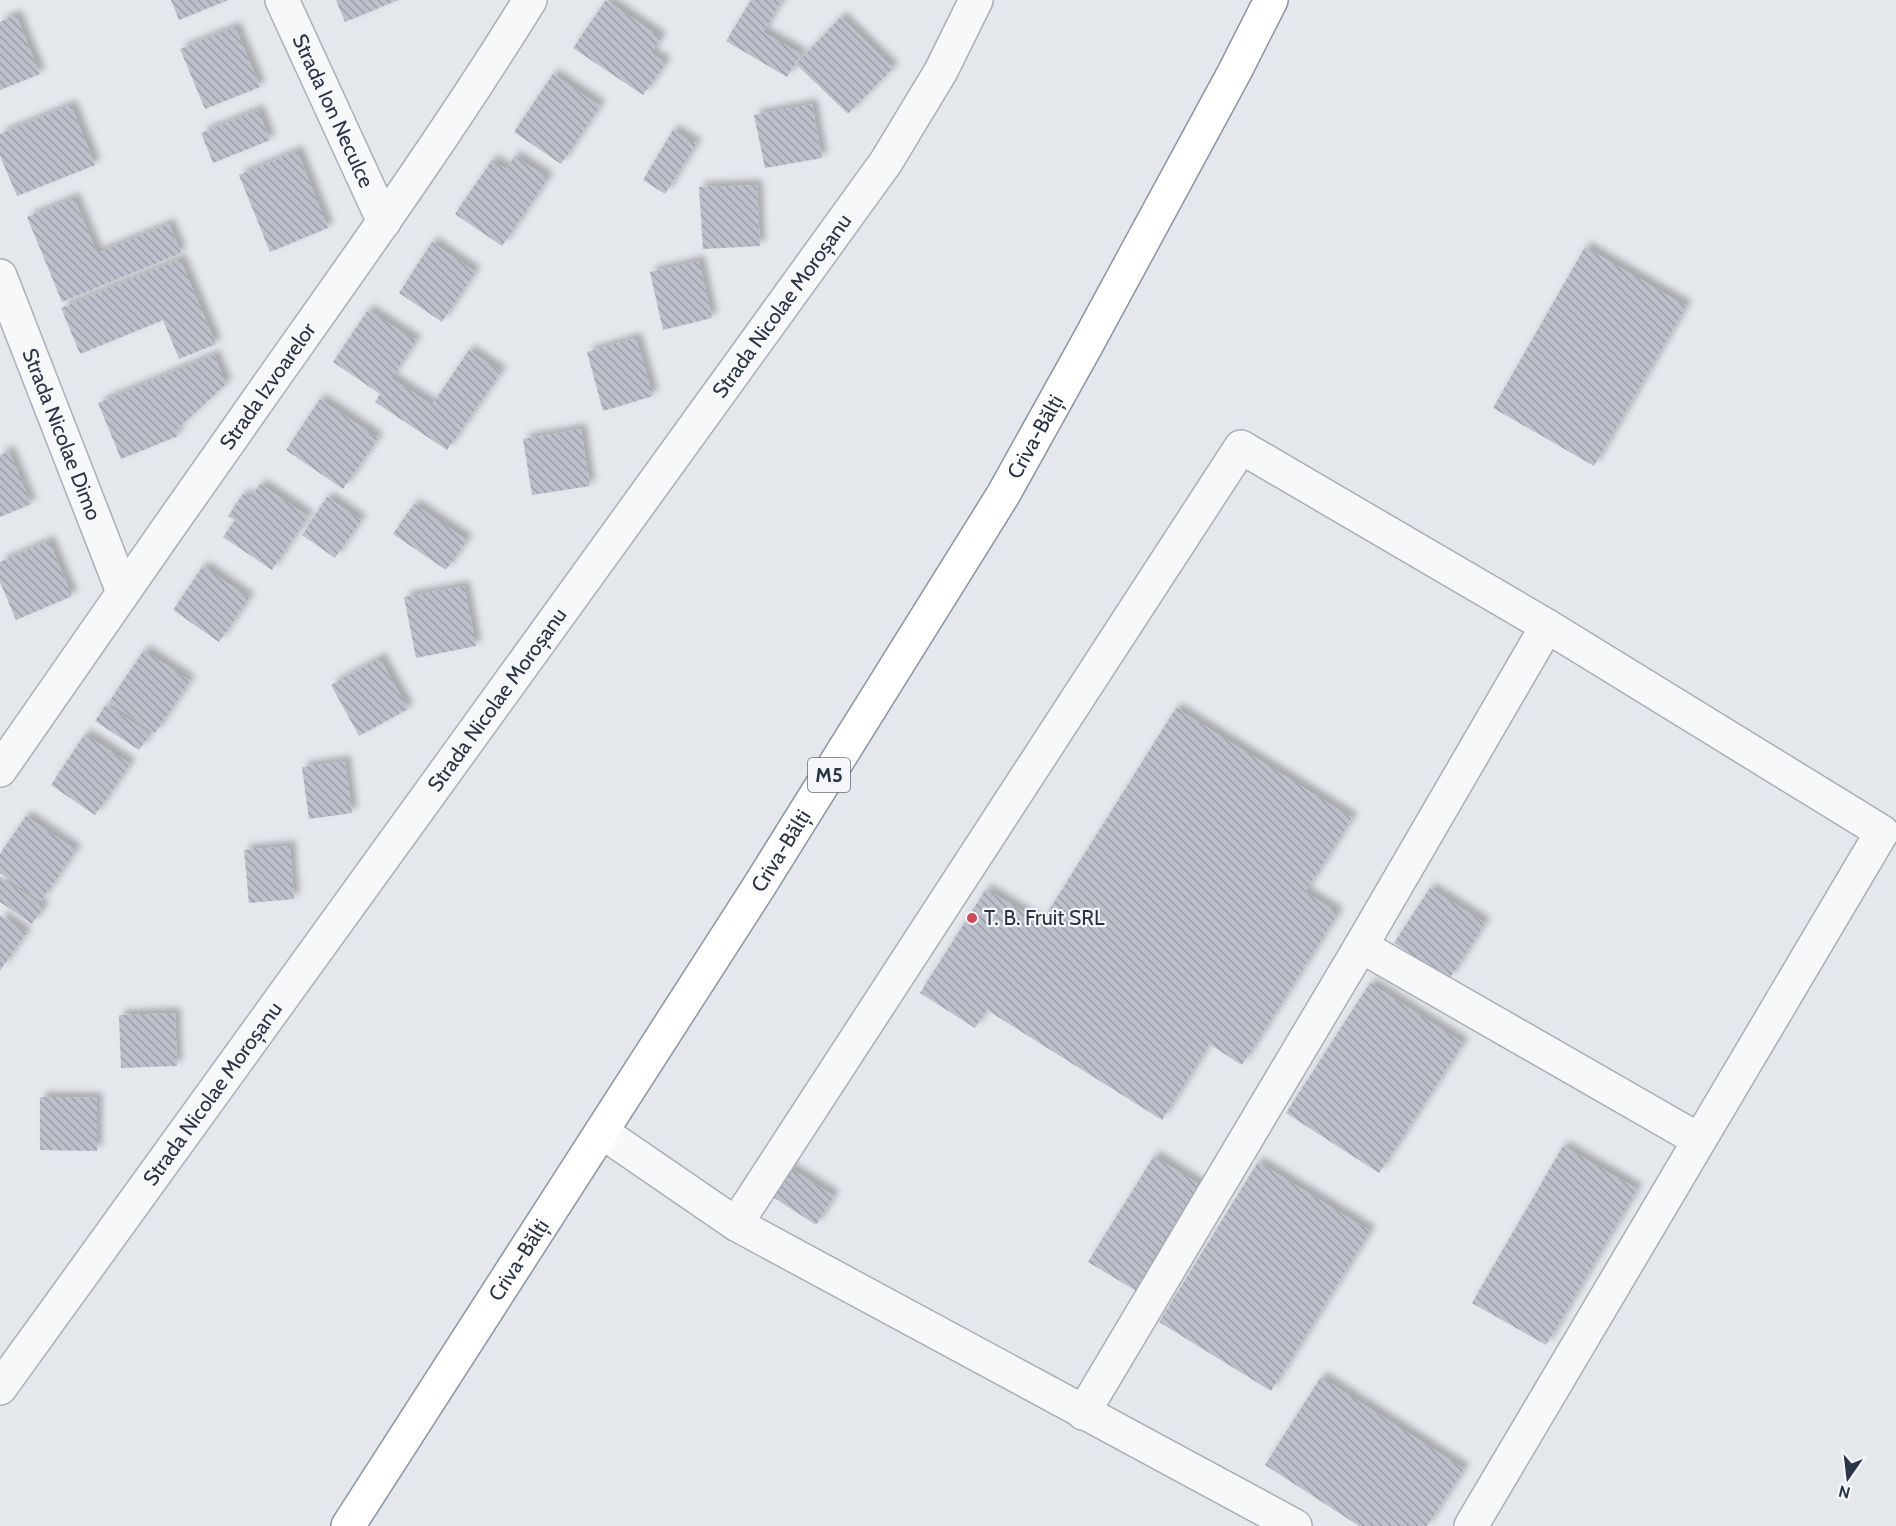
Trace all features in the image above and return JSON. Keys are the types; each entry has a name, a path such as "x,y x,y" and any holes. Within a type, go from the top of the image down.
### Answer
{"highway":[{"name":"Criva-Bălți","path":"348,1526 758,888 1003,495 1127,271 1271,0"}],"street":[{"name":"Strada Ion Neculce","path":"282,0 384,222"},
{"name":"Strada Izvoarelor","path":"0,770 384,222 498,52 530,0"},
{"name":"Strada Nicolae Moroșanu","path":"0,1388 886,162 941,71 976,0"},
{"name":"Strada Nicolae Dimo","path":"0,276 123,592"},
{"path":"736,1224 1241,447 1547,626 1882,832 1471,1526"},
{"path":"1083,1413 1361,946 1547,626"},
{"path":"1361,946 1699,1140"},
{"path":"602,1132 736,1224 1295,1526"}],"building":[{"path":"171,0 228,0 179,20"},
{"path":"336,0 398,0 345,22"},
{"path":"606,0 661,38 651,53 666,63 643,95 573,48"},
{"path":"751,0 782,0 763,32 801,54 787,77 726,41"},
{"path":"16,15 40,74 0,90 0,22"},
{"path":"841,17 893,68 848,114 796,64"},
{"path":"235,27 260,87 205,109 180,49"},
{"path":"553,74 600,106 561,164 514,132"},
{"path":"812,104 822,158 765,168 754,115"},
{"path":"71,105 95,165 17,196 0,156 0,134"},
{"path":"258,110 270,140 213,163 201,133"},
{"path":"673,130 696,144 665,194 643,180"},
{"path":"297,151 328,228 270,252 239,175"},
{"path":"515,156 548,178 502,246 455,214 492,160 506,169"},
{"path":"757,185 760,246 703,249 699,187"},
{"path":"74,198 97,253 169,224 181,253 62,302 27,217"},
{"path":"432,242 475,272 442,322 399,293"},
{"path":"1585,247 1686,306 1594,466 1493,408"},
{"path":"180,259 216,344 179,359 163,320 80,354 61,308"},
{"path":"699,261 712,318 663,330 650,272"},
{"path":"368,310 416,341 391,378 432,405 469,350 501,372 447,450 375,402 380,394 333,362"},
{"path":"636,338 653,396 603,411 587,352"},
{"path":"214,355 226,384 176,430 178,436 121,459 98,403"},
{"path":"320,399 378,438 343,489 286,450"},
{"path":"581,429 590,486 532,495 523,439"},
{"path":"9,451 31,504 0,517 0,455"},
{"path":"260,484 308,516 272,570 223,537 235,520 228,516 243,494 250,499"},
{"path":"327,497 361,520 335,558 302,535"},
{"path":"414,504 467,540 446,570 393,534"},
{"path":"49,541 72,596 16,620 0,582 0,562"},
{"path":"203,566 249,598 219,642 173,610"},
{"path":"464,586 476,646 416,658 404,597"},
{"path":"144,650 190,681 155,733 109,702"},
{"path":"380,658 408,709 359,736 331,685"},
{"path":"106,705 150,734 139,750 95,721"},
{"path":"1176,708 1352,818 1305,892 1338,913 1242,1065 1209,1044 1162,1120 987,1010 975,1028 920,993 986,889 1041,923"},
{"path":"85,734 130,764 95,815 51,785"},
{"path":"345,761 352,813 309,819 302,767"},
{"path":"26,816 76,850 41,901 0,873 0,854"},
{"path":"290,846 294,899 249,903 244,850"},
{"path":"0,876 44,907 32,924 0,902"},
{"path":"1430,888 1485,923 1449,979 1394,943"},
{"path":"0,915 26,933 0,971"},
{"path":"1370,983 1463,1043 1379,1173 1286,1113"},
{"path":"175,1013 177,1066 121,1068 119,1015"},
{"path":"40,1097 97,1098 97,1151 40,1150"},
{"path":"1563,1146 1637,1189 1546,1345 1472,1303"},
{"path":"1154,1156 1203,1187 1138,1292 1088,1262"},
{"path":"1258,1162 1370,1231 1271,1391 1159,1322"},
{"path":"788,1167 834,1196 816,1225 770,1195"},
{"path":"1321,1377 1464,1469 1427,1526 1359,1526 1265,1465"}],"place":[{"name":"T. B. Fruit SRL","path":"972,918"}]}
